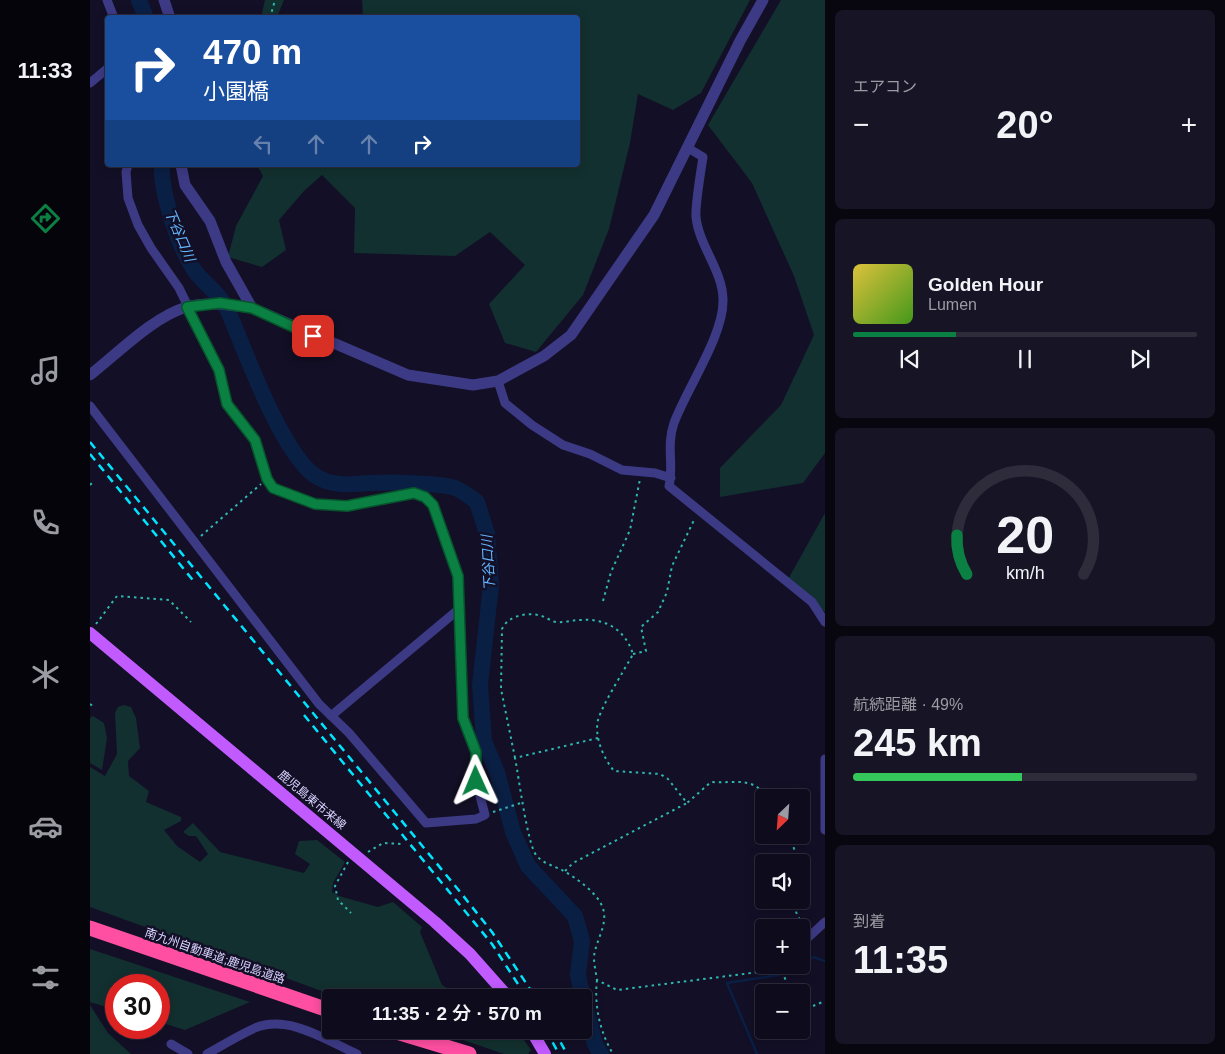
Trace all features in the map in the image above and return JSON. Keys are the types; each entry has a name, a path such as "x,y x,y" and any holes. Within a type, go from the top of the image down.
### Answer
{"highway":[{"path":"90,920 160,946 233,979"},
{"name":"南九州自動車道;鹿児島道路","path":"90,928 233,979 322,1008"},
{"path":"90,938 233,979"},
{"path":"420,1039 469,1054"}],"main road":[{"name":"鹿児島東市来線","path":"93,629 470,954 501,989"},
{"path":"536,1039 545,1054"}],"street":[{"path":"107,0 113,15"},
{"path":"164,0 169,15"},
{"path":"90,375 156,322 187,307 220,303 252,308 408,376 473,384 498,381 544,356 570,335 654,215 763,0"},
{"path":"90,83 105,70"},
{"path":"688,148 703,157 696,216 703,241 722,288 724,301 710,348 674,423 669,444 671,478 669,486 812,602 825,622"},
{"path":"90,406 168,505 193,543 319,704 426,823 476,819 484,815 476,781 476,752 463,718 458,576 433,505 425,497 414,493 347,506 315,504 273,488 267,479 255,440 227,404 219,370 179,288 151,248 138,225 128,198 126,172 127,167"},
{"path":"181,167 185,185 210,221 226,262 252,308"},
{"path":"498,381 505,403 563,445 595,456 607,464 622,470 671,478"},
{"path":"331,716 459,609"},
{"path":"825,759 825,830"},
{"path":"810,936 825,922"},
{"path":"207,1054 255,1028 269,1024 295,1027 357,1054"},
{"path":"171,1044 188,1054"}],"path":[{"path":"271,15 275,0"},
{"path":"604,601 611,572 630,530 641,472"},
{"path":"193,543 267,479"},
{"path":"687,803 668,779 660,774 614,771 598,738 598,720 633,654 646,651 641,627 658,612 668,592 672,566 699,511"},
{"path":"93,629 117,596 169,600 191,622"},
{"path":"613,1054 605,1040 596,1002 597,980 594,957 602,932 604,912 597,899 585,886 564,871 540,860 535,853 501,689 502,629 510,618 538,615 556,622 590,620 604,622 617,628 625,636 633,654"},
{"path":"90,704 94,707"},
{"path":"515,758 598,738"},
{"path":"564,871 573,863 687,803 711,782 729,784 739,780 756,785 759,789"},
{"path":"484,815 524,802"},
{"path":"351,913 338,900 335,886 357,855 383,843 402,844"},
{"path":"597,980 617,990 755,973"},
{"path":"810,1007 825,1001"}],"green space":[{"path":"265,0 284,0 278,15 261,15"},
{"path":"362,0 750,0 701,93 673,110 638,94 630,143 609,229 583,295 536,352 505,343 489,304 525,265 490,232 455,256 354,253 355,208 322,175 304,191 279,220 286,250 262,267 228,257 236,226 263,176 258,167 580,167 580,15 363,15"},
{"path":"781,0 825,0 825,453 803,483 720,497 720,468 781,405 814,335 794,276 752,183 708,125"},
{"path":"825,513 825,612 786,583"},
{"path":"124,705 131,707 136,718 140,748 128,761 129,776 149,791 146,802 181,817 181,821 164,830 177,846 200,862 208,854 196,836 189,836 183,832 193,823 220,852 304,873 310,864 295,854 299,841 317,840 345,862 333,883 332,892 339,896 378,907 393,902 422,927 420,932 442,985 448,989 322,989 322,991 90,907 90,767 105,776 117,754 115,713 118,707"},
{"path":"93,716 104,723 107,738 102,770 90,763 90,718"},
{"path":"90,949 165,974 105,974 105,1007 90,1002"},
{"path":"170,976 250,1002 185,1030 170,1025"},
{"path":"90,1005 105,1028 105,1039 115,1039 131,1054 90,1054"},
{"path":"460,1039 523,1039 531,1050 528,1054 504,1054"}],"waterway":[{"name":"下谷口川","path":"139,0 145,15"},
{"name":"下谷口川","path":"162,167 164,191 168,206 179,239 191,266 226,307 255,377 279,428 292,450 306,467 319,478 332,483 401,483 448,486 458,489 477,502 487,534 491,585 480,685 484,741 497,772 513,832 528,866 575,916 582,941 578,975 581,989"},
{"path":"810,959 813,957 825,961"},
{"path":"757,1054 727,983 779,975"},
{"name":"下谷口川","path":"592,1033 595,1044 601,1054"}],"railway":[{"path":"90,442 461,893 492,932 530,989"},
{"path":"90,454 196,584"},
{"path":"304,715 492,944 521,989"},
{"path":"551,1039 559,1054"},
{"path":"559,1039 567,1054"}],"route":[{"path":"313,336 252,308 220,303 187,307 219,370 227,404 255,440 267,479 273,488 315,504 347,506 414,493 425,497 433,505 458,576 463,718 476,752 476,781"}]}
